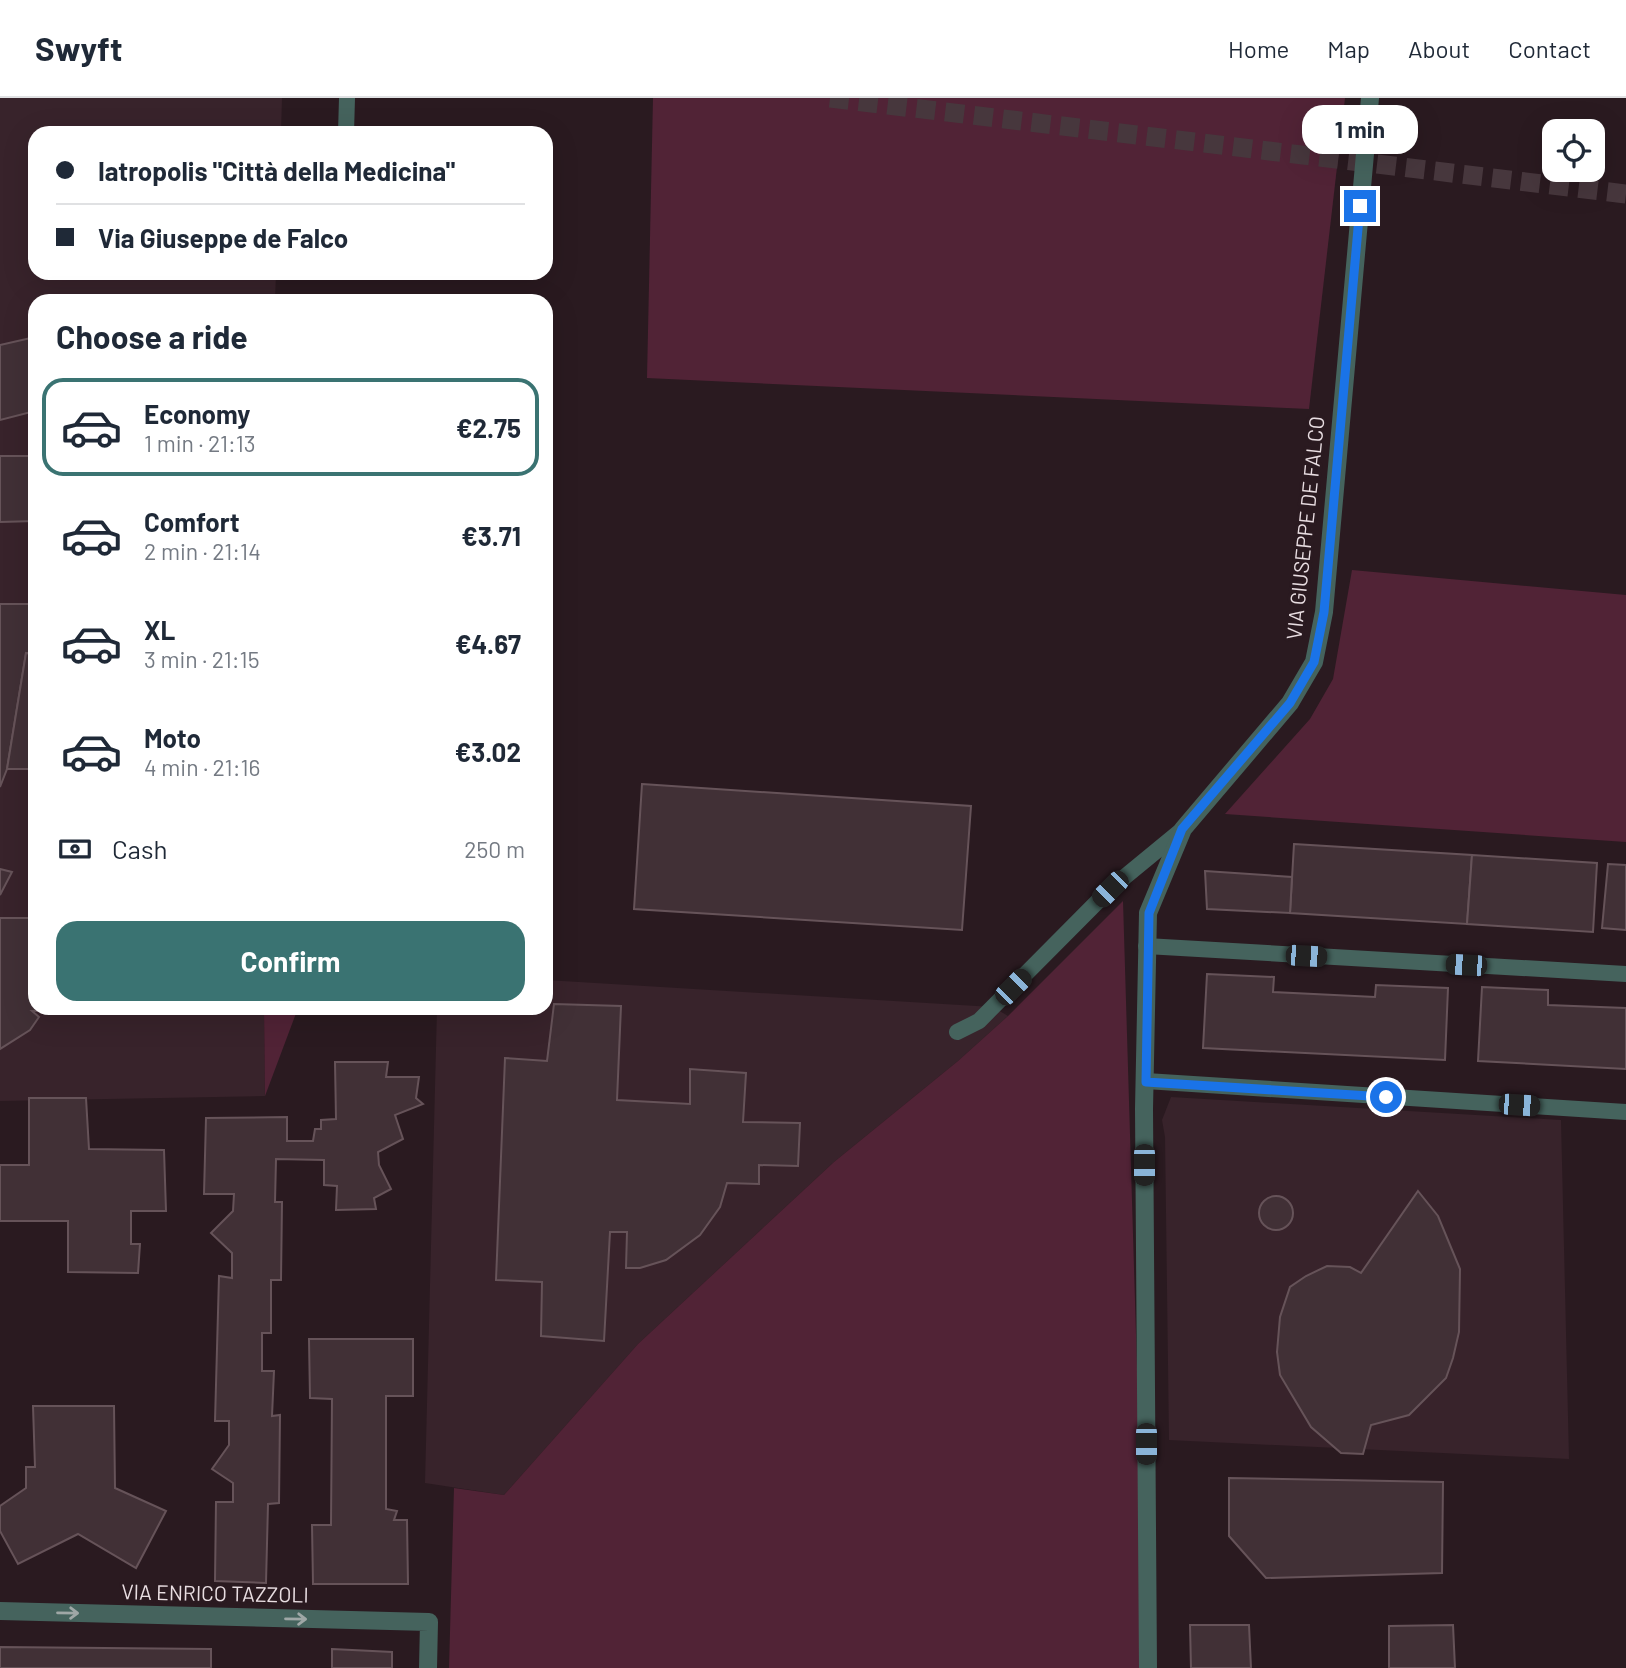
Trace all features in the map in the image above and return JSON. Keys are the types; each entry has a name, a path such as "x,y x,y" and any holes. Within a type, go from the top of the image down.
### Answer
{"street":[{"name":"VIA GIUSEPPE DE FALCO","path":"1148,1668 1146,946 1149,913 1182,829 1290,703 1314,662 1324,612 1370,98"},
{"name":"VIA ENRICO TAZZOLI","path":"0,1611 429,1622 428,1668"}],"lane":[{"path":"346,126 347,98"},
{"path":"957,1032 979,1021 1110,889 1182,829"},
{"path":"1146,946 1626,974"},
{"path":"1146,1082 1626,1112"}],"shaded area":[{"path":"0,98 282,98 281,126 28,126 28,280 276,280 275,294 28,294 28,1015 264,1015 265,1096 0,1101"},
{"path":"653,98 1345,98 1309,409 647,378"},
{"path":"1352,570 1626,595 1626,842 1225,814 1310,719 1333,679"},
{"path":"1123,901 1146,1668 449,1668 454,1488 504,1495 638,1344 834,1162 958,1061 1008,1016"},
{"path":"553,980 993,1007 1008,1016 958,1061 834,1162 638,1344 504,1495 425,1483 437,1015 553,1015"},
{"path":"264,1015 295,1015 265,1096"},
{"path":"1171,1097 1561,1120 1569,1459 1169,1440 1165,1137 1162,1120"}],"building":[{"path":"28,339 28,413 0,420 0,345"},
{"path":"0,456 28,456 28,521 0,522"},
{"path":"0,604 28,604 28,653 7,769 0,787"},
{"path":"26,653 28,769 7,769"},
{"path":"642,784 971,806 962,930 634,909"},
{"path":"1294,844 1472,855 1467,924 1290,913"},
{"path":"1472,855 1597,863 1593,932 1467,924"},
{"path":"1608,864 1626,865 1626,930 1602,928"},
{"path":"0,869 12,872 0,895"},
{"path":"1205,871 1292,877 1290,913 1207,909"},
{"path":"0,918 28,918 28,1015 39,1017 30,1030 0,1049"},
{"path":"1207,974 1274,977 1273,992 1375,997 1376,985 1448,988 1445,1060 1203,1048"},
{"path":"1482,987 1548,990 1548,1005 1626,1008 1626,1069 1478,1061"},
{"path":"554,1004 621,1006 617,1100 690,1104 690,1069 746,1073 743,1122 800,1123 798,1166 759,1165 759,1184 727,1183 720,1207 700,1235 666,1260 640,1268 626,1268 627,1232 610,1232 604,1341 541,1336 542,1282 496,1280 505,1058 547,1061"},
{"path":"335,1062 388,1062 386,1077 419,1077 416,1098 423,1104 395,1115 403,1139 378,1152 379,1165 391,1189 374,1198 376,1209 336,1210 337,1186 324,1185 324,1160 276,1159 275,1202 282,1202 281,1280 271,1280 271,1333 262,1333 262,1371 274,1371 272,1416 280,1415 279,1503 268,1504 266,1583 215,1581 216,1502 233,1502 233,1483 212,1469 229,1445 229,1421 215,1421 219,1276 232,1278 232,1253 211,1233 233,1211 234,1194 204,1194 206,1118 287,1117 287,1141 313,1141 315,1129 321,1129 321,1120 336,1119"},
{"path":"29,1098 86,1098 89,1149 164,1150 166,1211 131,1211 131,1244 140,1244 138,1273 68,1272 68,1221 0,1221 0,1165 29,1165"},
{"path":"1418,1191 1438,1216 1460,1269 1459,1332 1453,1358 1446,1378 1409,1415 1371,1425 1363,1454 1341,1453 1311,1427 1280,1375 1277,1352 1280,1317 1290,1287 1306,1276 1327,1266 1350,1267 1361,1273"},
{"path":"1276,1196 1288,1201 1293,1213 1288,1225 1276,1230 1264,1225 1259,1213 1264,1201"},
{"path":"309,1339 413,1339 413,1396 386,1396 386,1509 397,1511 394,1520 407,1520 408,1584 313,1584 312,1525 331,1525 332,1399 310,1398"},
{"path":"33,1406 114,1406 115,1488 166,1511 136,1568 78,1534 18,1564 0,1531 0,1506 26,1488 26,1467 35,1467"},
{"path":"1229,1478 1443,1482 1442,1573 1266,1578 1229,1536"},
{"path":"1190,1625 1249,1625 1251,1668 1191,1668"},
{"path":"1453,1625 1455,1668 1389,1668 1389,1626"},
{"path":"0,1647 211,1649 211,1668 0,1668"},
{"path":"332,1649 392,1652 392,1668 332,1668"}],"tunnel":[{"path":"830,98 1626,194"}],"route":[{"path":"1360,206 1324,612 1314,662 1290,703 1182,829 1149,913 1146,946 1146,1082 1386,1097"}]}
